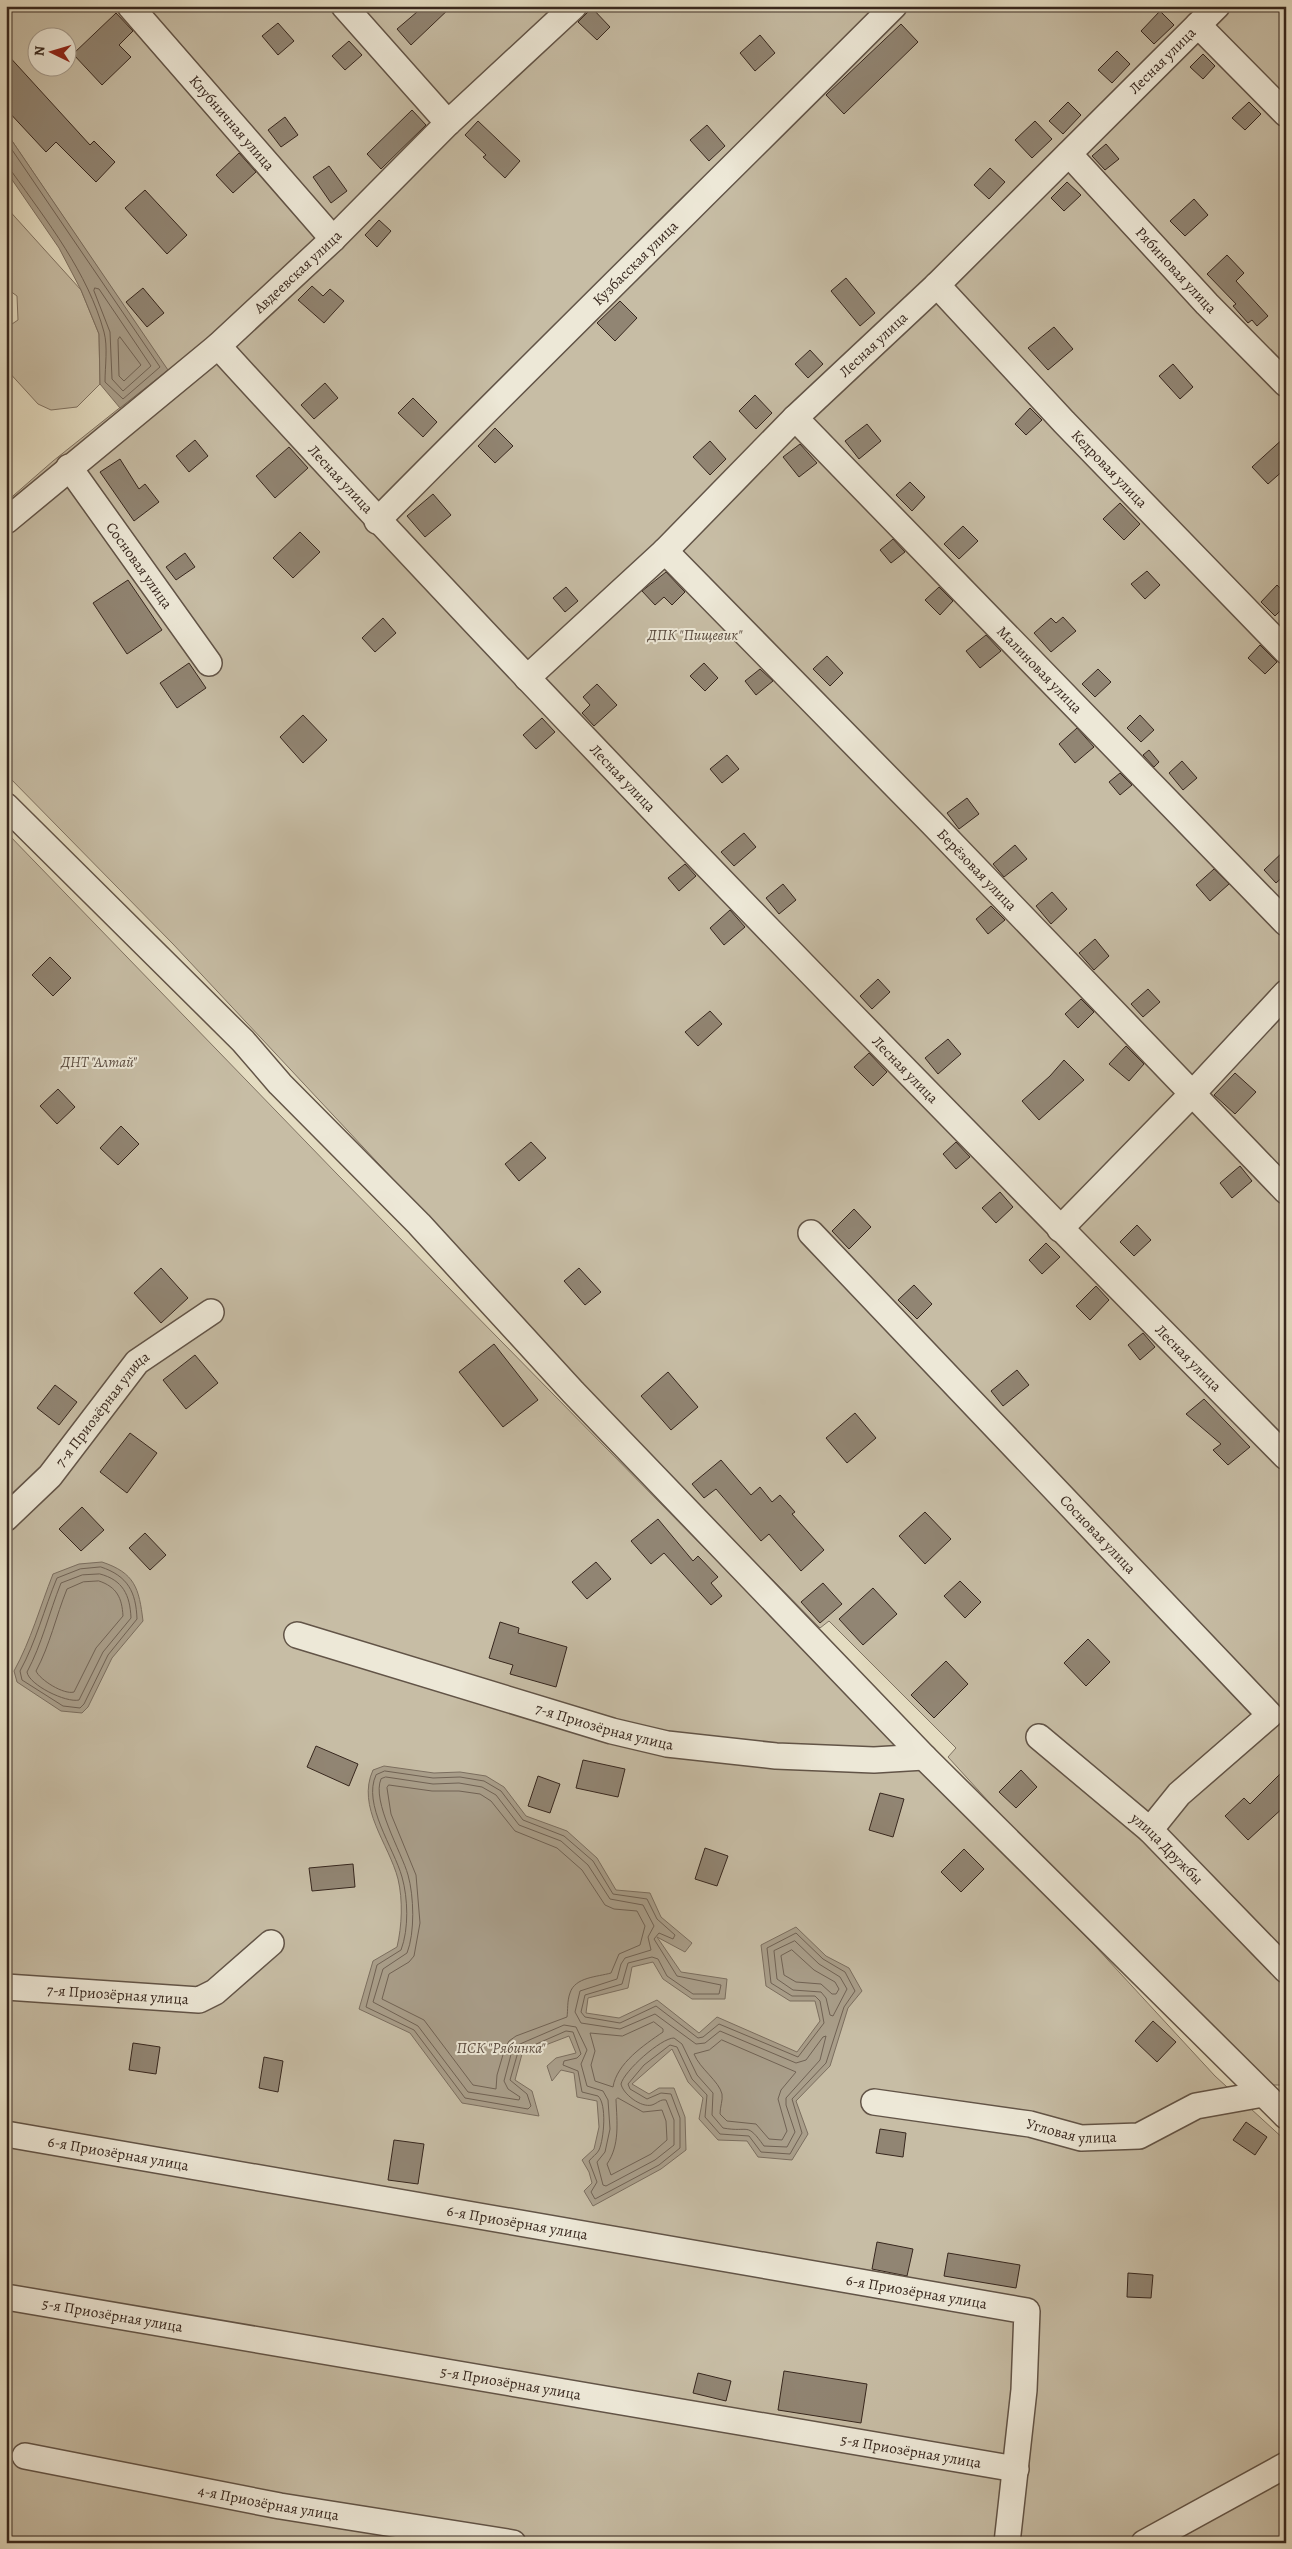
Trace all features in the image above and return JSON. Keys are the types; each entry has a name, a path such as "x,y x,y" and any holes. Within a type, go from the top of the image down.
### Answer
{"street":[{"name":"Клубничная улица","path":"130,6 333,239"},
{"path":"344,6 448,123"},
{"name":"Авдеевская улица","path":"6,521 69,467 218,346 333,239 448,123 574,6"},
{"name":"Кузбасская улица","path":"378,521 502,394 669,232 894,6"},
{"name":"Лесная улица","path":"527,678 665,551 795,418 937,285 1217,6"},
{"path":"1198,25 1286,114"},
{"name":"Рябиновая улица","path":"1069,154 1207,304 1286,384"},
{"name":"Кедровая улица","path":"937,285 1064,422 1286,651"},
{"name":"Лесная улица","path":"218,346 378,521 527,678 1060,1229 1286,1457"},
{"name":"Малиновая улица","path":"795,418 1286,923"},
{"name":"Сосновая улица","path":"69,467 209,664"},
{"name":"Берёзовая улица","path":"665,551 932,823 1286,1191"},
{"path":"6,806 243,1041 280,1084 419,1224 573,1392 924,1757 1286,2116"},
{"path":"1060,1229 1192,1094 1286,993"},
{"name":"Сосновая улица","path":"812,1233 1270,1715 1179,1794 1150,1830"},
{"name":"7-я Приозёрная улица","path":"6,1518 50,1476 137,1362 211,1312"},
{"name":"7-я Приозёрная улица","path":"296,1636 612,1731 667,1744 776,1756 874,1760 924,1757"},
{"name":"улица Дружбы","path":"1039,1737 1150,1830 1286,1970"},
{"name":"7-я Приозёрная улица","path":"6,1987 200,2000 214,1992 271,1943"},
{"name":"Угловая улица","path":"874,2102 1030,2124 1081,2138 1139,2136 1196,2106 1264,2094"},
{"name":"6-я Приозёрная улица","path":"6,2134 1027,2311 1024,2390 1016,2469"},
{"name":"5-я Приозёрная улица","path":"6,2297 1016,2469"},
{"name":"4-я Приозёрная улица","path":"25,2456 280,2506 513,2543"},
{"path":"1144,2543 1286,2466"},
{"path":"1007,2543 1016,2469"}],"green space":[{"name":"ДПК \"Пищевик\"","path":"6,6 1286,6 1286,2085 1264,2085 1009,1824 948,1757 956,1748 829,1621 820,1628 550,1353 465,1256 173,944 6,774 6,502 53,461 167,370 6,132"},
{"path":"6,207 81,290 99,334 100,384 77,407 51,410 38,404 6,369 6,328 18,320 17,296 6,288"},
{"name":"ПСК \"Рябинка\"","path":"6,832 337,1174 1096,1947 1215,2076 1286,2141 1286,2543 6,2543"}],"water":[{"path":"6,132 168,370 120,408 100,384 99,334 81,290 59,248 6,171"},
{"path":"102,1562 122,1571 133,1583 140,1599 143,1621 112,1658 88,1707 82,1713 61,1711 17,1682 14,1671 53,1574 79,1564"},
{"path":"384,1766 434,1773 460,1772 486,1776 504,1787 526,1816 567,1831 597,1858 616,1890 650,1893 661,1917 692,1943 685,1952 657,1937 681,1972 727,1979 725,1999 692,1999 663,1979 653,1962 632,1967 628,1988 588,1998 586,2013 619,2018 657,2000 699,2033 717,2017 797,2052 820,2021 815,2001 790,2001 766,1986 761,1945 796,1927 826,1956 849,1968 862,1991 848,2008 830,2066 796,2101 808,2134 792,2160 758,2157 747,2141 718,2140 699,2119 703,2098 688,2082 672,2049 632,2084 649,2094 659,2088 674,2088 685,2117 686,2150 661,2169 593,2206 584,2191 592,2183 589,2172 582,2160 594,2149 599,2127 597,2101 577,2097 574,2073 561,2070 552,2081 547,2066 556,2058 576,2053 569,2036 522,2054 515,2080 532,2091 539,2116 462,2103 410,2033 359,2009 373,1961 397,1947 400,1930 400,1887 394,1866 371,1812 368,1798 373,1770"}],"building":[{"path":"424,6 452,6 411,45 397,29"},
{"path":"592,8 610,27 597,40 578,22"},
{"path":"1160,11 1174,25 1154,44 1141,31"},
{"path":"116,13 133,31 119,45 131,57 102,85 78,59 78,49"},
{"path":"278,23 294,41 278,55 262,36"},
{"path":"901,24 918,42 844,114 826,95"},
{"path":"760,35 775,53 755,71 740,53"},
{"path":"349,41 362,55 345,70 332,56"},
{"path":"1117,51 1130,64 1112,83 1098,70"},
{"path":"6,53 90,145 94,141 115,162 96,182 56,142 46,152 6,109"},
{"path":"1203,54 1215,66 1203,79 1190,67"},
{"path":"1068,102 1081,115 1063,134 1049,121"},
{"path":"1249,102 1261,114 1245,130 1232,118"},
{"path":"412,110 426,125 381,169 367,154"},
{"path":"285,117 298,135 281,147 268,130"},
{"path":"478,121 520,161 505,178 483,157 486,155 465,135"},
{"path":"1035,121 1052,139 1032,158 1015,140"},
{"path":"707,125 725,146 709,161 690,140"},
{"path":"1106,144 1119,159 1105,170 1092,156"},
{"path":"239,153 256,172 233,193 216,175"},
{"path":"329,166 347,191 331,203 313,177"},
{"path":"990,168 1005,182 989,199 974,185"},
{"path":"1067,182 1081,195 1064,211 1051,198"},
{"path":"145,190 187,235 167,254 125,208"},
{"path":"1194,199 1208,215 1185,236 1170,221"},
{"path":"379,220 391,231 377,247 365,235"},
{"path":"1227,255 1244,273 1236,281 1268,316 1257,326 1252,320 1248,323 1233,306 1236,304 1207,274"},
{"path":"846,278 875,313 860,326 831,291"},
{"path":"312,286 323,296 330,289 344,301 324,323 298,300"},
{"path":"143,288 164,313 147,327 126,302"},
{"path":"620,301 637,318 615,341 597,323"},
{"path":"1054,327 1073,349 1048,370 1028,348"},
{"path":"810,350 823,364 808,378 795,364"},
{"path":"1173,364 1193,387 1180,399 1159,376"},
{"path":"325,383 338,398 314,419 301,405"},
{"path":"755,395 772,413 756,429 739,411"},
{"path":"413,398 437,422 423,437 398,413"},
{"path":"1030,408 1042,420 1026,435 1015,424"},
{"path":"867,424 881,441 859,459 845,441"},
{"path":"495,428 513,446 495,463 478,446"},
{"path":"1286,436 1286,468 1268,484 1252,467"},
{"path":"195,440 208,456 189,472 176,456"},
{"path":"710,441 726,459 710,475 693,457"},
{"path":"800,444 817,463 799,477 783,457"},
{"path":"289,447 308,468 275,498 256,476"},
{"path":"120,459 139,489 145,484 159,502 134,521 100,472"},
{"path":"910,482 925,497 912,511 896,495"},
{"path":"433,494 451,515 425,537 407,516"},
{"path":"1120,503 1140,524 1124,540 1103,519"},
{"path":"963,526 978,541 959,559 944,544"},
{"path":"300,532 320,552 293,578 273,558"},
{"path":"893,539 905,552 891,563 880,550"},
{"path":"185,553 195,567 176,580 166,567"},
{"path":"1147,571 1160,585 1145,599 1131,584"},
{"path":"666,572 685,592 672,605 664,597 655,605 642,591"},
{"path":"128,580 162,630 127,654 93,603"},
{"path":"1277,585 1286,594 1286,605 1275,616 1261,602"},
{"path":"566,587 578,601 565,612 553,598"},
{"path":"939,587 953,601 940,615 925,600"},
{"path":"1063,617 1076,631 1051,652 1034,633 1051,618 1056,623"},
{"path":"383,618 396,633 375,652 362,638"},
{"path":"986,635 1001,651 980,668 966,651"},
{"path":"1260,645 1277,662 1265,674 1248,658"},
{"path":"827,656 843,673 830,686 813,669"},
{"path":"189,663 206,688 177,708 160,683"},
{"path":"704,663 718,678 705,691 690,676"},
{"path":"760,669 773,681 756,695 745,681"},
{"path":"1098,669 1111,682 1095,697 1082,684"},
{"path":"597,684 617,705 594,726 582,713 590,705 583,697"},
{"path":"303,715 327,740 303,763 280,737"},
{"path":"1140,715 1154,730 1141,742 1127,728"},
{"path":"542,718 555,732 536,749 523,735"},
{"path":"1077,728 1094,747 1075,763 1059,744"},
{"path":"1149,750 1159,762 1154,767 1143,755"},
{"path":"727,755 739,769 722,783 710,769"},
{"path":"1182,761 1197,778 1183,790 1169,773"},
{"path":"1120,773 1132,785 1120,795 1109,782"},
{"path":"967,798 979,814 959,829 947,813"},
{"path":"744,833 756,847 734,866 721,852"},
{"path":"1015,845 1027,859 1004,877 993,864"},
{"path":"1286,849 1286,874 1276,883 1264,870"},
{"path":"685,864 696,876 679,891 668,878"},
{"path":"1214,869 1229,884 1210,901 1196,885"},
{"path":"783,884 796,900 779,914 766,898"},
{"path":"1052,892 1067,909 1051,924 1036,906"},
{"path":"991,906 1005,920 988,934 976,919"},
{"path":"730,910 745,927 724,945 710,928"},
{"path":"1095,939 1109,956 1094,970 1079,953"},
{"path":"50,957 71,978 53,996 32,975"},
{"path":"878,979 890,992 872,1009 860,996"},
{"path":"1148,989 1160,1002 1143,1017 1131,1004"},
{"path":"1081,999 1094,1012 1078,1028 1065,1014"},
{"path":"710,1011 722,1024 698,1046 685,1032"},
{"path":"948,1039 961,1054 938,1074 925,1058"},
{"path":"1126,1046 1144,1064 1129,1081 1109,1064"},
{"path":"869,1053 887,1072 873,1086 854,1067"},
{"path":"1064,1060 1084,1080 1039,1120 1022,1101 1050,1076"},
{"path":"1235,1073 1256,1092 1235,1114 1214,1095"},
{"path":"58,1089 75,1107 57,1124 40,1106"},
{"path":"121,1126 139,1144 118,1165 100,1148"},
{"path":"531,1142 546,1158 519,1181 505,1164"},
{"path":"956,1142 970,1157 956,1169 943,1154"},
{"path":"1240,1166 1252,1181 1232,1198 1220,1183"},
{"path":"1000,1192 1013,1207 996,1223 982,1208"},
{"path":"854,1209 871,1227 849,1249 832,1231"},
{"path":"1137,1225 1151,1240 1134,1256 1120,1242"},
{"path":"1046,1243 1060,1257 1042,1274 1029,1260"},
{"path":"161,1268 188,1298 161,1323 134,1293"},
{"path":"579,1268 601,1292 585,1305 564,1281"},
{"path":"914,1285 932,1304 917,1319 898,1300"},
{"path":"1096,1286 1109,1300 1090,1320 1076,1306"},
{"path":"1143,1333 1155,1347 1140,1360 1128,1345"},
{"path":"494,1344 538,1400 503,1427 459,1372"},
{"path":"195,1355 218,1383 186,1409 163,1380"},
{"path":"1017,1370 1029,1385 1003,1406 991,1391"},
{"path":"668,1372 698,1407 671,1430 641,1396"},
{"path":"55,1385 77,1402 59,1425 37,1408"},
{"path":"1204,1399 1250,1447 1228,1465 1213,1450 1221,1444 1186,1414"},
{"path":"855,1413 876,1438 847,1463 826,1438"},
{"path":"130,1433 157,1453 127,1493 100,1472"},
{"path":"721,1460 751,1495 760,1487 772,1502 780,1495 795,1512 792,1514 824,1550 801,1571 769,1534 761,1541 716,1489 704,1498 692,1484"},
{"path":"82,1507 104,1530 81,1551 59,1529"},
{"path":"925,1512 951,1539 925,1564 899,1536"},
{"path":"658,1519 693,1561 698,1556 718,1577 711,1583 722,1596 711,1605 664,1553 651,1564 631,1541"},
{"path":"145,1533 166,1555 150,1570 129,1548"},
{"path":"596,1562 611,1579 587,1599 572,1582"},
{"path":"960,1581 981,1602 965,1618 944,1596"},
{"path":"823,1583 842,1604 820,1623 801,1602"},
{"path":"873,1588 897,1614 863,1645 839,1619"},
{"path":"500,1622 519,1628 518,1633 567,1647 556,1687 510,1674 513,1665 489,1658"},
{"path":"1088,1639 1110,1662 1086,1686 1064,1663"},
{"path":"946,1661 968,1684 934,1718 911,1695"},
{"path":"316,1746 358,1764 349,1786 307,1767"},
{"path":"583,1760 625,1769 618,1797 576,1788"},
{"path":"1286,1768 1286,1805 1248,1840 1225,1816 1244,1798 1250,1804"},
{"path":"1021,1770 1037,1787 1016,1808 999,1792"},
{"path":"538,1776 560,1784 550,1813 528,1806"},
{"path":"880,1793 904,1799 893,1837 869,1830"},
{"path":"705,1848 728,1856 717,1886 695,1879"},
{"path":"964,1849 984,1869 961,1892 941,1872"},
{"path":"353,1864 355,1887 312,1891 309,1868"},
{"path":"1153,2021 1176,2042 1157,2062 1135,2041"},
{"path":"133,2043 160,2047 156,2074 129,2070"},
{"path":"264,2057 283,2061 278,2092 259,2088"},
{"path":"1246,2122 1267,2137 1255,2155 1233,2140"},
{"path":"880,2129 906,2133 903,2157 876,2153"},
{"path":"394,2140 424,2144 418,2184 388,2180"},
{"path":"877,2242 913,2249 907,2276 872,2269"},
{"path":"948,2253 1020,2265 1016,2288 944,2276"},
{"path":"1128,2273 1153,2275 1151,2298 1127,2297"},
{"path":"784,2371 867,2384 861,2423 778,2410"},
{"path":"698,2373 731,2381 726,2401 693,2393"}],"park label":[{"name":"ДНТ \"Алтай\"","path":"99,1062"}]}
